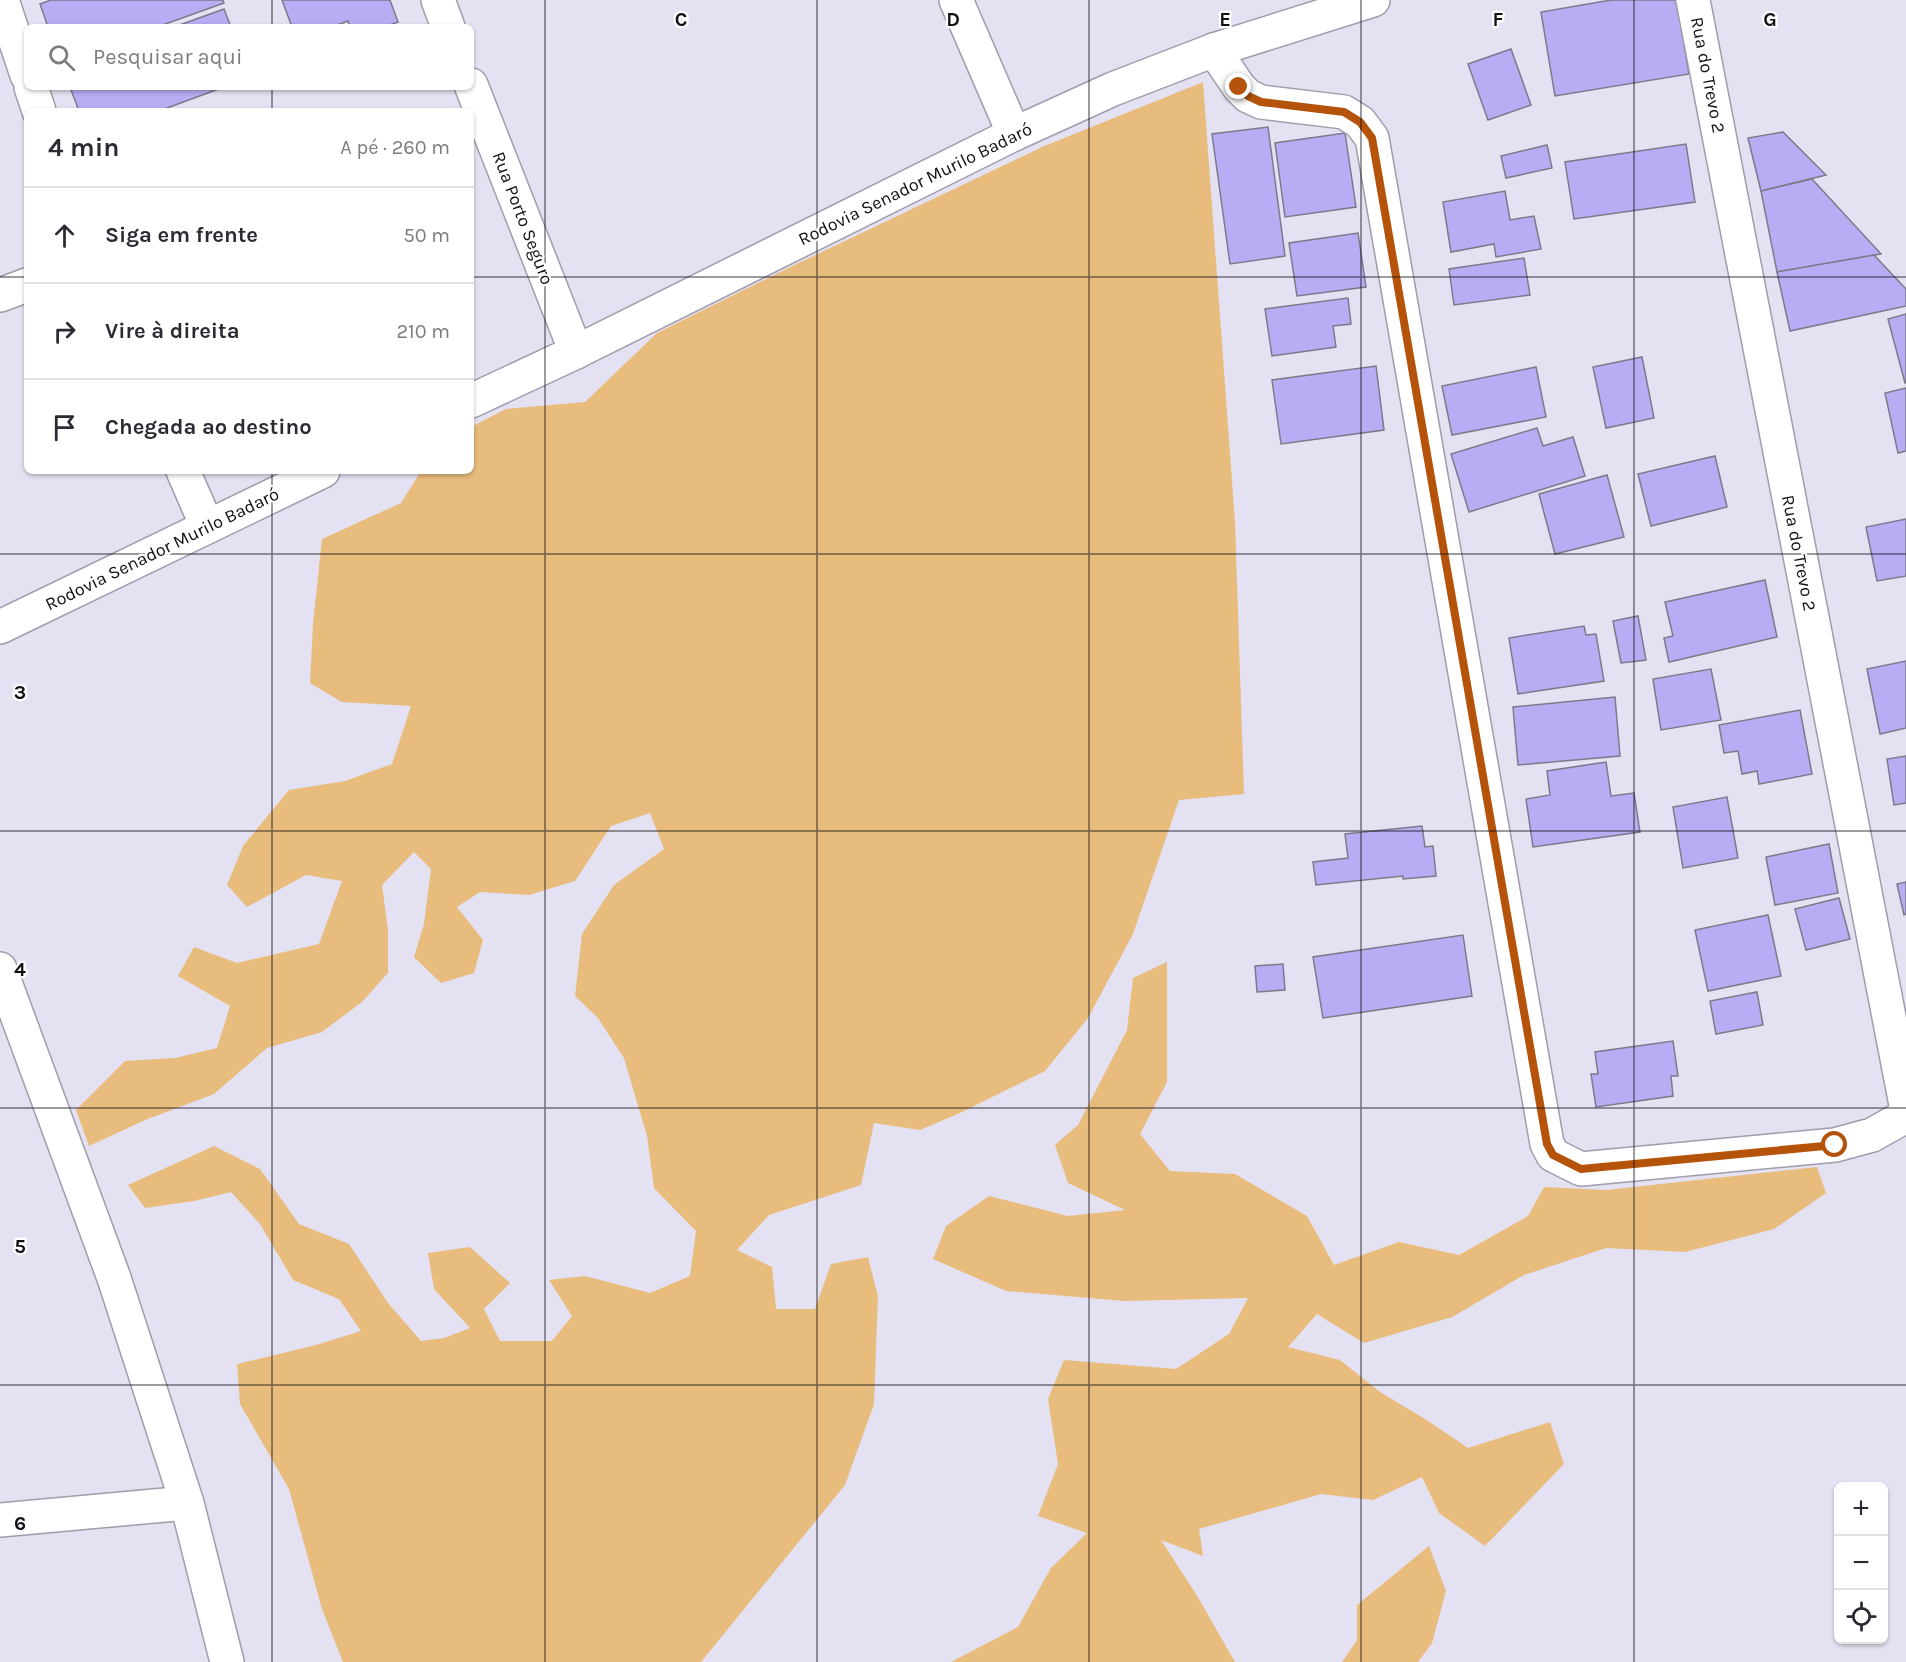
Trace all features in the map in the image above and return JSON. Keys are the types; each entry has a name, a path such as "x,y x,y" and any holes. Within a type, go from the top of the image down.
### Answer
{"street":[{"path":"2,0 24,66"},
{"path":"438,0 447,24"},
{"path":"956,0 1014,134"},
{"name":"Rodovia Senador Murilo Badaró","path":"474,400 576,352 1014,134 1113,89 1214,50 1373,0"},
{"name":"Rua do Trevo 2","path":"1693,0 1906,1105"},
{"path":"1214,50 1239,87 1248,96 1261,102 1344,112 1360,122 1372,138 1547,1144 1553,1155 1581,1169 1835,1145 1872,1135 1906,1116"},
{"path":"32,90 38,108"},
{"name":"Rua Porto Seguro","path":"473,90 576,352"},
{"path":"0,295 24,286"},
{"path":"184,474 207,526"},
{"name":"Rodovia Senador Murilo Badaró","path":"0,627 318,474"},
{"path":"0,969 114,1278 187,1503 227,1662"},
{"path":"0,1520 187,1503"}],"shaded area":[{"path":"1203,82 1235,522 1244,794 1179,800 1133,934 1088,1018 1045,1071 920,1130 874,1123 861,1185 769,1215 737,1250 772,1267 776,1309 815,1309 831,1264 868,1257 878,1296 874,1404 845,1485 701,1662 343,1662 322,1609 289,1489 240,1404 237,1364 316,1345 361,1331 339,1299 293,1280 260,1224 231,1192 194,1201 145,1208 128,1185 214,1146 260,1169 299,1224 349,1244 388,1303 421,1341 444,1338 470,1328 434,1289 428,1253 470,1247 510,1283 484,1309 500,1341 552,1341 572,1316 549,1280 585,1276 650,1293 690,1276 696,1231 654,1188 647,1136 624,1058 598,1018 575,996 582,934 614,885 664,849 650,813 611,826 575,881 529,895 480,892 457,907 483,940 474,973 441,983 414,957 424,924 431,869 414,852 382,885 388,930 388,973 362,1002 322,1032 267,1048 214,1094 145,1120 89,1146 76,1110 125,1061 175,1058 217,1048 230,1006 178,976 194,947 237,963 319,944 342,881 306,875 247,907 227,885 243,846 289,790 345,781 392,764 411,706 342,702 310,683 313,624 322,539 401,503 419,474 474,474 474,425 506,409 585,402 657,333 1042,147"},
{"path":"1167,962 1167,1082 1140,1134 1170,1171 1235,1174 1307,1216 1334,1265 1399,1242 1459,1255 1528,1216 1544,1187 1606,1190 1817,1167 1826,1193 1774,1229 1685,1252 1606,1248 1524,1275 1452,1317 1364,1343 1317,1314 1288,1347 1340,1360 1380,1392 1468,1448 1550,1422 1564,1464 1485,1546 1439,1513 1422,1477 1373,1500 1321,1494 1199,1529 1203,1556 1161,1540 1196,1594 1235,1662 951,1662 1018,1627 1051,1568 1087,1533 1038,1516 1058,1464 1048,1399 1064,1360 1176,1369 1229,1334 1248,1298 1124,1301 1006,1291 933,1259 946,1226 989,1196 1068,1216 1125,1210 1068,1183 1055,1145 1078,1125 1127,1030 1133,978"},
{"path":"1429,1546 1446,1591 1432,1643 1418,1662 1342,1662 1357,1640 1357,1605"}],"building":[{"path":"51,0 223,0 224,3 165,24 47,24 40,4"},
{"path":"282,0 390,0 398,22 349,24 348,21 340,24 291,24"},
{"path":"1611,0 1677,0 1689,74 1555,96 1541,12"},
{"path":"224,9 230,24 182,24"},
{"path":"1511,49 1531,105 1488,120 1468,64"},
{"path":"71,90 216,90 167,108 78,108"},
{"path":"1268,127 1285,256 1230,264 1212,134"},
{"path":"1783,132 1826,175 1761,191 1748,138"},
{"path":"1345,133 1356,207 1285,217 1275,143"},
{"path":"1686,144 1695,202 1574,219 1565,162"},
{"path":"1547,145 1552,168 1506,178 1501,156"},
{"path":"1812,179 1881,254 1777,272 1761,191"},
{"path":"1505,191 1510,220 1534,216 1541,249 1496,257 1494,244 1451,252 1443,202"},
{"path":"1358,233 1366,287 1297,296 1289,243"},
{"path":"1874,255 1906,289 1906,306 1790,331 1777,272"},
{"path":"1524,258 1530,295 1454,305 1449,269"},
{"path":"1348,298 1351,324 1333,326 1336,347 1272,356 1265,309"},
{"path":"1906,314 1906,383 1905,383 1888,319"},
{"path":"1642,357 1654,418 1606,428 1593,367"},
{"path":"1376,366 1384,430 1281,444 1272,380"},
{"path":"1536,367 1546,417 1452,435 1442,386"},
{"path":"1906,388 1906,451 1898,453 1885,393"},
{"path":"1537,428 1543,446 1573,437 1585,476 1469,512 1451,454"},
{"path":"1715,456 1727,507 1651,526 1638,474"},
{"path":"1607,475 1624,537 1555,554 1539,494"},
{"path":"1906,519 1906,576 1877,581 1866,527"},
{"path":"1765,580 1777,637 1669,662 1664,638 1673,636 1665,602"},
{"path":"1638,616 1646,660 1621,663 1613,621"},
{"path":"1584,626 1586,635 1596,634 1604,681 1518,694 1509,638"},
{"path":"1906,661 1906,728 1880,734 1867,669"},
{"path":"1711,669 1721,720 1661,730 1653,679"},
{"path":"1615,697 1620,756 1518,765 1513,707"},
{"path":"1800,710 1812,774 1759,784 1757,771 1742,774 1738,751 1724,753 1719,725"},
{"path":"1906,756 1906,803 1894,805 1887,759"},
{"path":"1606,762 1611,796 1634,793 1640,832 1533,847 1526,799 1550,795 1547,771"},
{"path":"1727,797 1738,858 1683,868 1673,807"},
{"path":"1422,826 1425,847 1433,846 1436,876 1403,879 1403,876 1316,885 1313,862 1348,858 1345,834"},
{"path":"1829,844 1838,893 1775,905 1766,857"},
{"path":"1906,882 1906,914 1904,915 1897,884"},
{"path":"1839,898 1850,939 1806,950 1795,909"},
{"path":"1768,915 1781,976 1708,991 1695,930"},
{"path":"1463,935 1472,996 1323,1018 1313,957"},
{"path":"1283,964 1285,990 1257,992 1255,966"},
{"path":"1757,992 1763,1025 1716,1034 1710,1001"},
{"path":"1673,1041 1678,1076 1671,1076 1673,1096 1596,1107 1591,1074 1598,1074 1595,1052"}],"route":[{"path":"1239,87 1248,96 1261,102 1344,112 1360,122 1372,138 1547,1144 1553,1155 1581,1169 1835,1145"}]}
